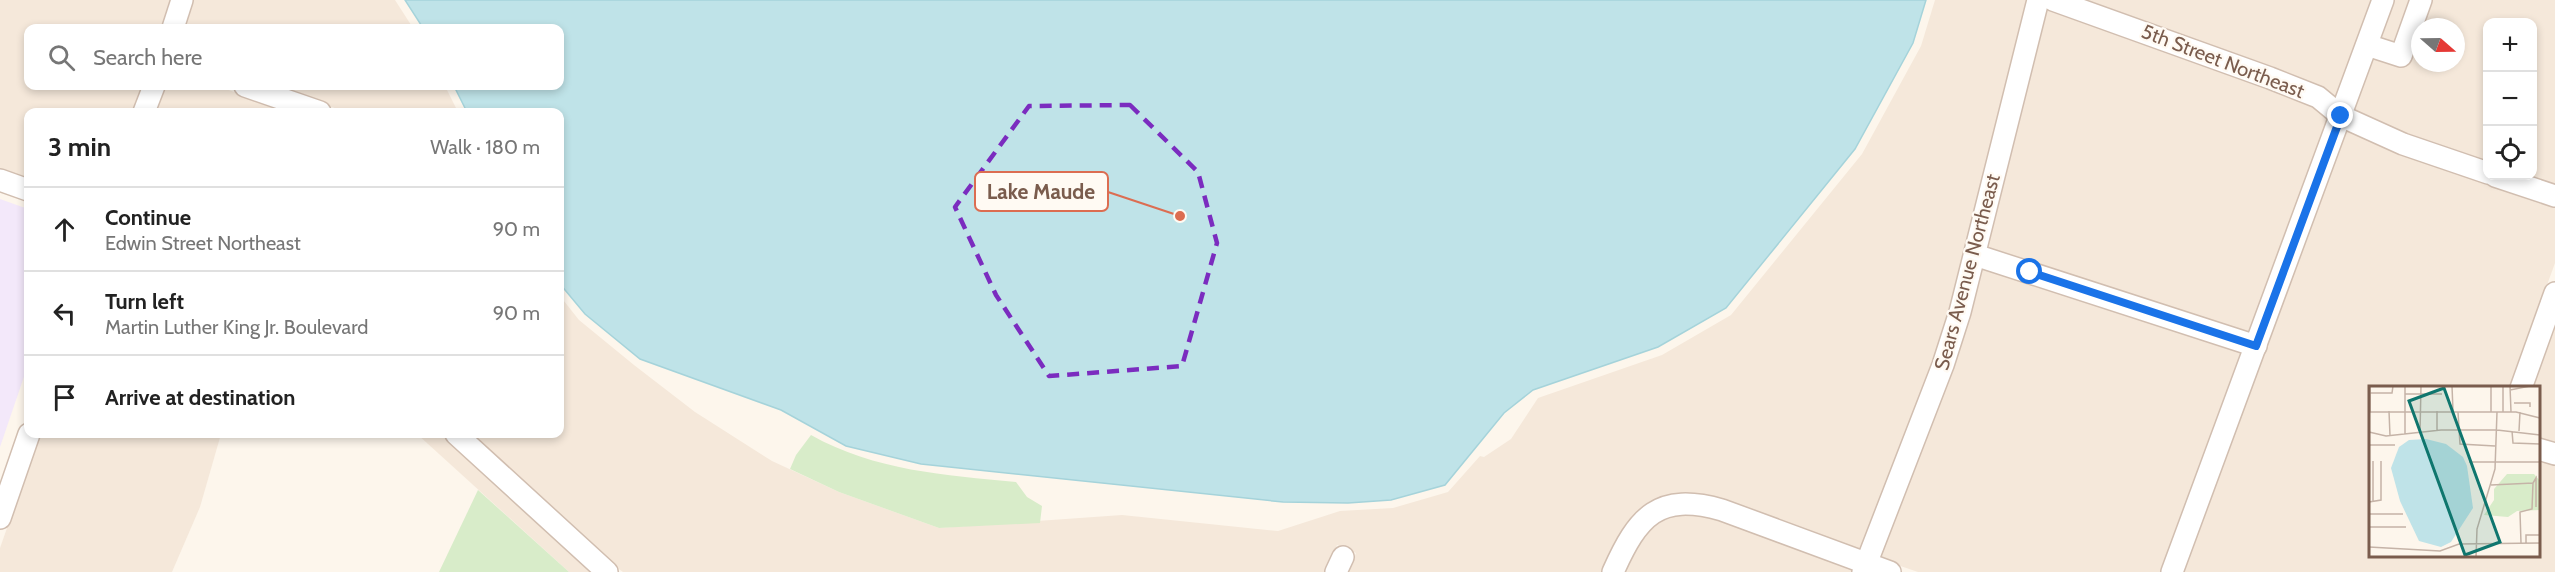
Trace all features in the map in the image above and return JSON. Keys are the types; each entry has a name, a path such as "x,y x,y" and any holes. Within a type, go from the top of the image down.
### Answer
{"street":[{"path":"174,24 182,0"},
{"name":"Sears Avenue Northeast","path":"1865,568 1943,364 1975,255 2038,0"},
{"name":"5th Street Northeast","path":"2053,0 2308,93 2318,97 2341,116 2403,144 2483,172"},
{"path":"2172,572 2384,0"},
{"path":"2367,45 2401,56 2421,0"},
{"path":"146,108 152,90"},
{"path":"257,90 308,108"},
{"path":"0,180 24,189"},
{"path":"2507,180 2555,196"},
{"path":"1975,255 2256,346"},
{"path":"2521,386 2555,293"},
{"path":"0,518 28,438"},
{"path":"460,438 607,572"},
{"path":"2540,450 2555,454"},
{"path":"1613,572 1626,543 1644,521 1657,510 1678,503 1699,503 1722,510 1865,568 1890,572"}],"highlighted area":[{"path":"1130,105 1198,172 1217,243 1182,366 1049,376 996,295 955,207 1029,106"}],"shaded area":[{"path":"0,0 171,0 163,24 24,24 24,90 141,90 135,108 24,108 24,179 0,170"},
{"path":"193,0 395,0 410,24 185,24"},
{"path":"1935,0 2027,0 1950,309 1933,361 1860,552 1724,501 1698,494 1677,493 1650,503 1636,514 1617,539 1602,572 1348,572 1356,553 1337,545 1325,572 623,572 605,559 474,438 564,438 564,301 579,320 695,412 772,461 839,492 939,528 1122,515 1278,531 1340,511 1393,508 1448,492 1480,456 1484,457 1511,439 1538,398 1662,355 1731,315 1862,154 1921,46"},
{"path":"2084,0 2372,0 2335,100 2273,70"},
{"path":"2394,0 2555,0 2555,186 2536,180 2537,18 2483,18 2483,162 2406,136 2353,113"},
{"path":"2047,8 2092,22 2312,105 2329,119 2249,334 1987,249"},
{"path":"163,90 229,90 280,108 157,108"},
{"path":"283,90 447,90 456,108 335,108"},
{"path":"2346,130 2400,153 2555,206 2555,263 2510,386 2369,386 2369,557 2540,557 2540,458 2555,464 2555,572 2183,572"},
{"path":"0,199 24,208 24,377 0,447"},
{"path":"1982,267 2243,352 2160,572 1918,572 1880,559 1953,368"},
{"path":"2555,324 2555,445 2540,439 2540,386 2533,386"},
{"path":"39,438 220,438 200,507 172,572 0,572 0,548"},
{"path":"421,438 447,438 591,572 569,572"},
{"path":"1676,512 1698,513 1719,519 1853,569 1852,572 1625,572 1643,538 1663,518"}],"green space":[{"path":"811,435 860,457 885,464 937,474 1016,482 1027,497 1042,506 1040,523 939,528 839,492 790,469 796,455"},
{"path":"478,490 569,572 439,572"}],"water":[{"path":"405,0 1926,0 1913,43 1855,149 1726,308 1658,347 1533,390 1504,413 1445,485 1391,500 1348,503 1283,502 921,464 846,446 781,410 640,359 585,314 564,289 564,108 465,108 456,90 564,90 564,24 420,24"}],"place":[{"name":"Lake Maude","path":"1180,216"}],"route":[{"path":"2030,272 2256,346 2341,116"}]}
